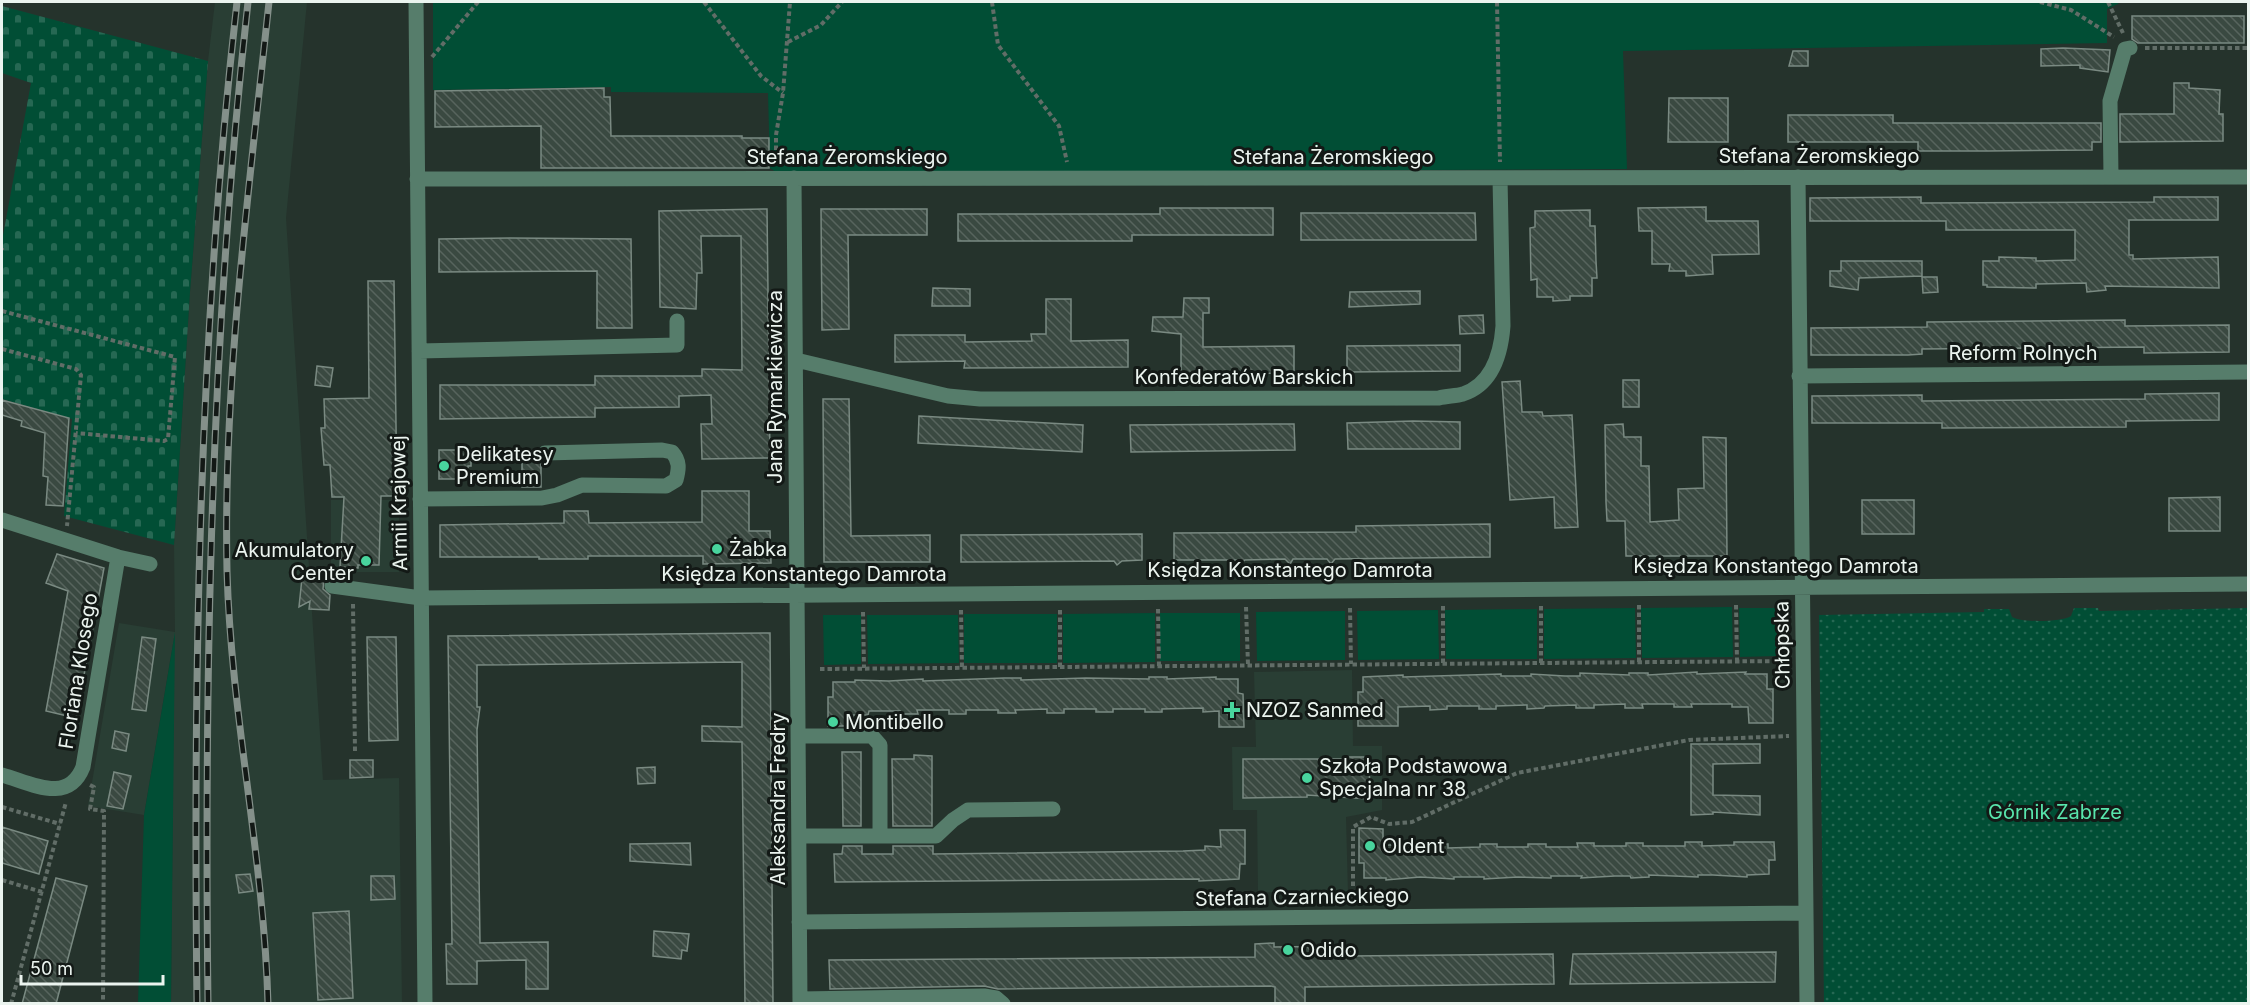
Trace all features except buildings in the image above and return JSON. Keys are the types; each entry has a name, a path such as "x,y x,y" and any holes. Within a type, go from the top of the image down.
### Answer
{"street":[{"name":"Armii Krajowej","path":"416,2 425,1004"},
{"path":"2111,177 2110,101 2125,49 2130,48"},
{"name":"Chłopska","path":"1797,177 1807,1004"},
{"name":"Stefana Żeromskiego","path":"417,179 2248,177"},
{"name":"Jana Rymarkiewicza","path":"794,178 798,595"},
{"name":"Konfederatów Barskich","path":"796,360 948,396 980,399 1428,398 1464,394 1481,384 1495,366 1501,346 1503,326 1500,178"},
{"path":"419,351 677,345 677,321"},
{"name":"Reform Rolnych","path":"1798,376 2248,372"},
{"path":"420,499 542,498 582,485 666,486 676,480 679,469 678,459 672,452 662,450 545,453"},
{"path":"2,520 118,557 150,564"},
{"name":"Floriana Klosego","path":"74,783 83,767 118,557"},
{"name":"Księdza Konstantego Damrota","path":"332,586 421,598 2248,584"},
{"name":"Aleksandra Fredry","path":"798,595 800,1001"},
{"path":"799,736 872,736 880,745 880,836"},
{"path":"2,776 48,788 59,789 74,783"},
{"path":"799,836 936,836 953,819 968,810 1053,809"},
{"name":"Stefana Czarnieckiego","path":"799,922 1806,913"},
{"path":"800,1001 984,996 996,998 1002,1004"}],"path":[{"path":"416,76 478,2"},
{"path":"704,2 761,76 783,93"},
{"path":"776,178 776,135 783,93 790,2"},
{"path":"788,42 821,25 842,2"},
{"path":"992,2 998,45 1059,126 1071,178"},
{"path":"1497,2 1500,178"},
{"path":"2040,2 2071,10 2130,48 2248,48"},
{"path":"2108,2 2130,48"},
{"path":"2,311 175,357 168,439 164,441 76,433"},
{"path":"2,349 80,371 67,526"},
{"path":"353,589 355,751"},
{"path":"1241,592 1242,603 1247,608 1248,665"},
{"path":"1639,605 1639,662"},
{"path":"1736,605 1737,662"},
{"path":"1443,606 1443,663"},
{"path":"1541,606 1541,663"},
{"path":"1350,608 1351,664"},
{"path":"1158,609 1159,666"},
{"path":"961,610 962,668"},
{"path":"1060,610 1060,667"},
{"path":"863,612 864,669"},
{"path":"820,669 1737,662 1785,661 1785,650"},
{"path":"1354,917 1353,827 1371,817 1389,824 1412,822 1517,773 1689,740 1804,736"},
{"path":"11,1004 60,824 74,783 94,787 90,808 104,811 103,1004"},
{"path":"2,807 60,824"},
{"path":"2,880 42,892"}],"shaded area":[{"path":"215,2 307,2 286,218 323,780 399,778 402,1003 171,1003 174,638 144,815 88,806 119,623 175,632 174,545 190,292 208,61"},
{"path":"331,500 399,500 399,572 331,572"},
{"name":"Szkoła Podstawowa Specjalna nr 38","path":"1352,670 1353,746 1382,746 1382,810 1346,817 1348,893 1258,892 1257,810 1233,810 1232,747 1256,747 1254,672"}],"green space":[{"path":"433,2 2119,2 2107,9 2107,43 1623,51 1627,169 777,173 770,168 768,93 611,92 611,87 433,90"},
{"path":"2,6 208,61 174,545 64,516 72,419 2,399 2,241 31,83 2,73"},
{"path":"1732,607 1733,657 1642,658 1641,608"},
{"path":"1635,608 1636,658 1544,659 1544,609"},
{"path":"1739,608 1777,608 1777,656 1740,657"},
{"name":"Górnik Zabrze","path":"2074,608 2098,608 2099,611 2248,608 2248,1003 1824,1003 1819,615 1984,612 1984,609 2009,609 2012,617 2017,619 2042,621 2059,620 2071,616"},
{"path":"1537,609 1537,659 1446,659 1445,610"},
{"path":"1438,610 1439,659 1358,660 1357,611"},
{"path":"1345,611 1345,660 1257,661 1256,612"},
{"path":"1155,613 1155,662 1063,663 1063,614"},
{"path":"1160,613 1240,613 1240,661 1160,661"},
{"path":"964,614 1057,614 1057,663 964,663"},
{"path":"823,615 861,615 861,664 824,665"},
{"path":"867,615 958,615 959,663 868,664"},
{"path":"175,632 171,1003 138,1003 144,815"}],"railway":[{"path":"197,1004 196,753 201,502 214,252 237,2"},
{"path":"208,1004 207,753 213,502 226,252 235,127 248,2"},
{"path":"268,1004 260,895 230,625 227,499 233,357 269,2"}],"place":[{"name":"Delikatesy Premium","path":"444,466"},
{"name":"Żabka","path":"717,549"},
{"name":"Akumulatory Center","path":"366,561"},
{"name":"NZOZ Sanmed","path":"1232,710"},
{"name":"Montibello","path":"833,722"},
{"name":"Szkoła Podstawowa Specjalna nr 38","path":"1307,778"},
{"name":"Oldent","path":"1370,846"},
{"name":"Odido","path":"1288,950"}]}
